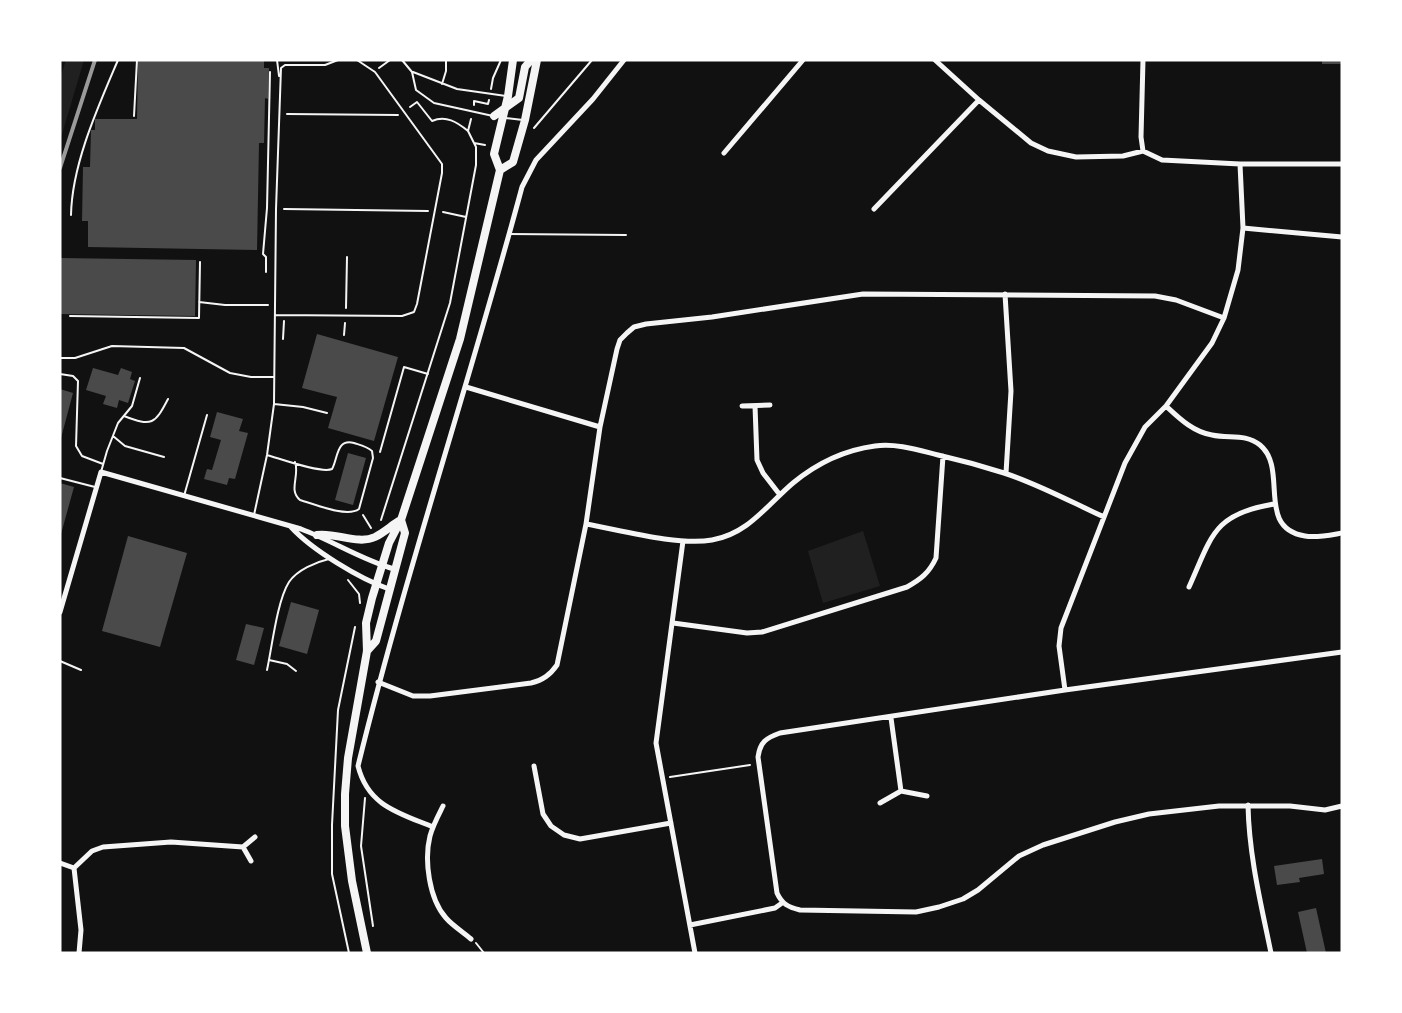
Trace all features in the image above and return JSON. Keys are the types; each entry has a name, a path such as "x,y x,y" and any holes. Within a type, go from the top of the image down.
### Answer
{"main road":[{"path":"367,953 349,861 345,826 345,794 354,714 367,651 366,623 389,543 401,520 460,339 500,170 494,154 500,114 508,96 513,60"},
{"path":"500,114 519,98 525,67 531,60"},
{"path":"500,170 513,162 525,120 537,60"},
{"path":"317,535 370,539 401,520"},
{"path":"367,651 376,641 405,533 401,520"}],"street":[{"path":"433,827 386,807 374,798 358,766 378,682 466,387 522,187 536,160 593,99 624,60"},
{"path":"724,153 803,60"},
{"path":"935,60 1031,143 1048,151 1076,157 1123,156 1143,151 1162,160 1240,164 1342,164"},
{"path":"1143,60 1141,137 1143,151"},
{"path":"874,209 979,100"},
{"path":"1065,690 1059,646 1061,628 1125,463 1145,427 1166,406 1212,343 1224,318 1238,270 1243,228 1240,164"},
{"path":"1243,228 1342,237"},
{"path":"378,682 413,696 430,696 531,684 551,674 560,656 586,524 600,427 617,349 620,340 634,327 863,294 1155,296 1176,300 1224,318"},
{"path":"1005,294 1011,391 1006,473"},
{"path":"466,387 600,427"},
{"path":"742,406 770,405"},
{"path":"755,406 758,460 763,473 780,495"},
{"path":"1166,406 1199,432 1214,436 1251,439 1262,447 1269,455 1273,468 1274,504 1278,516 1293,532 1305,536 1342,533"},
{"path":"586,524 683,541 712,540 731,534 759,516 810,470 831,459 876,446 904,447 1006,473 1104,516"},
{"path":"673,623 747,633 762,632 908,587 921,579 930,570 936,558 944,456"},
{"path":"60,612 101,472 290,526 317,535 382,566 394,569"},
{"path":"1189,587 1211,538 1222,524 1230,517 1250,508 1274,504"},
{"path":"290,526 299,536 332,558 376,584 390,589"},
{"path":"683,541 656,743 695,953"},
{"path":"1342,652 1065,690 780,733 771,736 759,747 759,764 775,883 782,903 800,910 916,912 939,907 963,899 978,890 1019,856 1053,842 1115,822 1149,814 1219,806 1248,805 1325,810 1342,806"},
{"path":"891,718 901,791"},
{"path":"534,766 543,814 551,826 564,835 580,839 670,823"},
{"path":"880,803 901,791 927,796"},
{"path":"1248,805 1249,834 1256,883 1271,953"},
{"path":"443,806 433,827 427,850 433,889 439,908 446,918 471,939"},
{"path":"74,868 92,851 103,847 171,842 243,847 255,837"},
{"path":"243,847 251,861"},
{"path":"60,863 74,868"},
{"path":"74,868 81,930 79,953"},
{"path":"690,925 775,908 782,903"}],"lane":[{"path":"71,215 72,194 94,116 117,60"},
{"path":"134,116 137,60"},
{"path":"277,60 280,81"},
{"path":"254,515 267,455 274,404 276,209 281,68 285,65 325,65 338,60"},
{"path":"275,315 402,316 414,312 417,304 442,164 375,72 357,60"},
{"path":"402,60 412,72 416,90 434,103 525,120"},
{"path":"442,84 446,60"},
{"path":"412,72 463,91 519,98"},
{"path":"509,234 626,235"},
{"path":"60,349 60,358 75,358 112,346 184,348 230,373 251,377 274,377"},
{"path":"60,374 73,376 78,381 76,446 82,456 103,464"},
{"path":"101,472 118,423 132,406 140,378"},
{"path":"124,416 138,421 151,422 158,418 168,399"},
{"path":"274,404 303,407 327,413"},
{"path":"184,497 207,415"},
{"path":"113,436 125,446 164,457"},
{"path":"267,455 295,462 316,470 327,472 332,470 339,447 344,442 349,441 368,447 372,451 373,458 359,508 354,512 346,513 300,500 295,496 293,490 298,470 295,462"},
{"path":"60,478 96,488"},
{"path":"267,670 284,594 290,581 317,562 332,558"},
{"path":"269,660 286,664 296,671"},
{"path":"60,662 81,670"}],"path":[{"path":"375,72 390,60"},
{"path":"493,78 501,60"},
{"path":"531,137 534,128 592,60"},
{"path":"266,272 266,257 263,254 267,208 270,71"},
{"path":"279,114 399,115 417,102 432,121 444,118 468,131 477,154 450,303 387,508 378,527 372,532 370,524 362,514"},
{"path":"468,131 471,117"},
{"path":"267,208 435,211 466,217"},
{"path":"344,335 347,257"},
{"path":"70,316 199,320 200,262"},
{"path":"200,302 225,305 275,304"},
{"path":"283,339 284,315"},
{"path":"378,458 404,367 428,374"},
{"path":"662,778 759,764"},
{"path":"366,786 361,846 373,926"},
{"path":"471,939 484,953"}],"shaded area":[{"path":"66,60 84,60 60,141 60,78"},
{"path":"863,531 880,586 823,603 808,551"}],"building":[{"path":"138,60 264,60 264,68 269,68 268,99 265,98 264,143 259,143 257,250 88,247 88,221 82,221 83,167 90,167 91,130 95,130 95,119 137,119"},
{"path":"1322,60 1342,60 1342,64 1322,64"},
{"path":"60,258 196,260 195,316 60,314"},
{"path":"317,334 398,357 374,441 328,428 337,397 302,388"},
{"path":"93,368 118,375 121,368 132,372 130,379 135,381 128,403 119,400 117,408 103,404 106,396 86,390"},
{"path":"60,389 73,393 61,438 60,438"},
{"path":"217,412 243,419 239,431 248,433 235,479 229,478 227,485 204,479 207,469 212,470 221,440 210,437"},
{"path":"348,453 366,458 353,505 335,500"},
{"path":"60,483 74,487 61,534 60,534"},
{"path":"128,536 187,553 160,647 102,631"},
{"path":"291,602 319,610 307,654 279,646"},
{"path":"246,624 264,628 254,665 236,660"},
{"path":"1322,859 1324,874 1299,878 1300,882 1277,885 1274,866"},
{"path":"1316,908 1326,953 1307,953 1298,912"}],"railway":[{"path":"60,168 95,60"}]}
